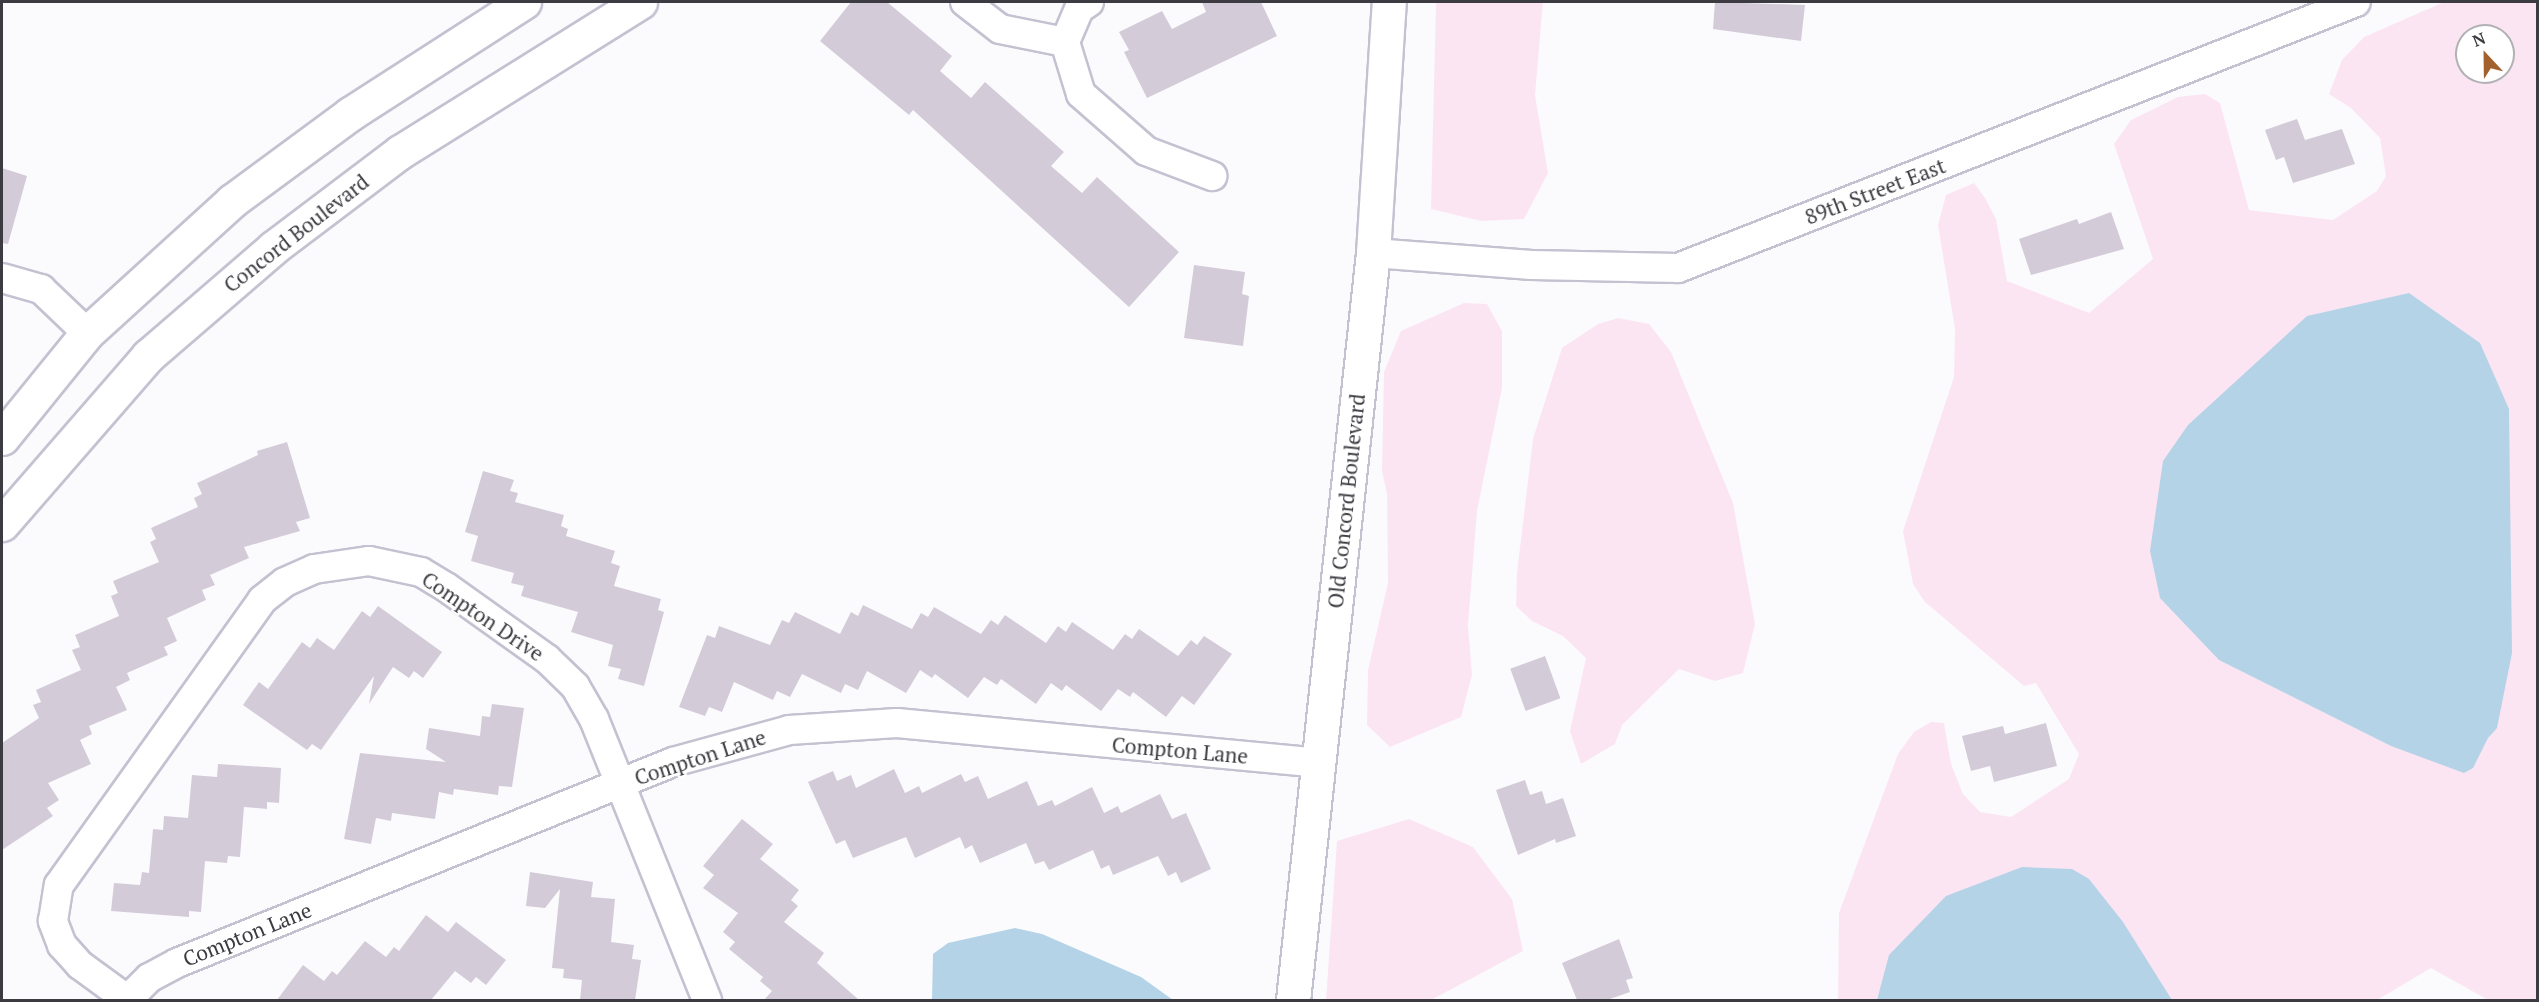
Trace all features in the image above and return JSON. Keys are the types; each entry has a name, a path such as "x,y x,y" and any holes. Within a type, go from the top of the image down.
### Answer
{"main road":[{"path":"2,438 87,333 232,201 350,114 524,2"},
{"name":"Concord Boulevard","path":"2,524 148,356 273,248 400,152 640,2"},
{"name":"Old Concord Boulevard","path":"1293,1000 1373,253 1389,2"}],"street":[{"path":"965,2 1000,29 1065,42"},
{"path":"1089,2 1079,9 1065,42 1081,94 1146,152 1212,176"},
{"name":"89th Street East","path":"1373,253 1532,265 1678,268 2356,2"},
{"path":"2,278 41,289 87,333"},
{"name":"Compton Drive","path":"128,1000 80,965 62,945 53,921 59,885 242,623 262,600 285,582 314,568 369,561 421,572 447,587 563,672 586,703 707,1000"},
{"name":"Compton Lane","path":"128,1000 149,978 177,963 673,762 755,737 841,724 897,723 1318,763"}],"shaded area":[{"path":"1436,2 1543,2 1535,95 1548,173 1524,219 1481,221 1431,209"},
{"path":"2444,2 2537,2 2537,1000 2488,1000 2431,968 2377,1000 1838,1000 1839,913 1898,754 1914,732 1931,722 1944,723 1951,764 1963,794 1980,812 2011,817 2069,779 2079,754 2036,683 2024,686 1925,602 1913,584 1903,531 1954,377 1955,329 1938,225 1946,195 1974,183 1985,198 1996,219 2007,281 2089,313 2153,259 2114,144 2131,120 2178,97 2205,94 2220,103 2249,210 2333,220 2377,191 2386,176 2380,138 2351,108 2329,94 2342,60 2364,37"},
{"path":"1464,303 1487,304 1502,331 1502,388 1477,511 1468,625 1472,675 1461,717 1390,747 1367,725 1368,670 1388,583 1387,494 1382,471 1384,372 1401,331"},
{"path":"1618,318 1649,324 1671,352 1733,503 1755,624 1743,673 1715,681 1679,669 1622,725 1615,744 1581,764 1570,731 1586,658 1563,636 1532,621 1516,606 1517,573 1533,439 1562,348 1598,324"},
{"path":"1409,819 1473,847 1512,899 1523,951 1431,1000 1326,1000 1337,841"}],"water":[{"path":"2409,293 2480,343 2509,409 2512,653 2497,728 2488,738 2473,768 2464,773 2391,746 2219,660 2160,598 2150,551 2163,461 2188,425 2307,316"},
{"path":"2022,867 2072,869 2089,879 2123,922 2172,1000 1877,1000 1889,955 1946,896"},
{"path":"1015,928 1042,934 1141,977 1173,1000 932,1000 933,954 948,943"}],"building":[{"path":"851,2 887,2 952,56 940,71 971,98 985,82 1064,152 1051,166 1082,193 1097,177 1179,252 1129,307 913,110 909,115 820,41"},
{"path":"1202,2 1261,2 1277,36 1147,98 1124,52 1129,50 1119,32 1162,11 1172,29 1206,12"},
{"path":"1715,2 1805,5 1801,41 1713,29"},
{"path":"2297,119 2305,140 2342,129 2355,164 2293,183 2284,157 2276,160 2265,130"},
{"path":"2,168 27,176 8,244 2,243"},
{"path":"2111,212 2124,249 2031,275 2019,239 2077,219 2079,224"},
{"path":"1194,265 1245,272 1242,294 1249,296 1243,346 1184,338"},
{"path":"287,442 310,518 296,522 300,531 244,547 249,558 210,575 215,585 202,590 206,600 167,618 177,641 164,647 168,655 127,673 130,680 116,687 127,710 89,726 92,734 80,740 91,764 48,783 59,800 47,808 53,816 2,850 2,743 39,718 33,705 41,702 36,690 81,670 72,650 80,647 75,635 119,616 111,596 118,593 113,581 159,562 150,542 156,539 151,528 198,507 194,498 202,494 197,483 258,455 257,451"},
{"path":"483,471 514,480 510,491 518,493 515,502 564,515 561,526 568,529 566,536 615,551 611,563 620,566 614,586 661,599 658,610 664,612 644,686 618,679 621,669 608,666 613,645 571,632 578,612 521,596 524,586 511,583 514,573 471,561 478,536 465,532"},
{"path":"863,605 912,629 921,613 928,617 934,607 981,634 991,620 998,625 1005,615 1046,643 1058,626 1066,632 1072,622 1113,650 1125,634 1132,639 1139,629 1178,656 1191,640 1197,645 1204,636 1232,654 1194,705 1182,696 1166,717 1133,692 1130,697 1118,689 1101,711 1066,685 1062,691 1051,683 1036,704 1001,679 997,685 984,677 968,698 935,674 932,678 920,670 906,693 867,671 858,690 845,684 841,693 802,674 790,697 777,691 773,700 734,682 722,712 709,707 705,716 679,707 707,635 715,638 719,626 770,645 782,620 789,623 795,612 840,634 851,612 858,616"},
{"path":"378,606 442,652 423,678 414,671 409,678 393,667 369,704 374,676 321,750 312,744 307,750 243,705 259,682 268,689 302,642 310,648 317,638 334,650 362,611 370,617"},
{"path":"1545,656 1560,698 1526,711 1510,669"},
{"path":"492,704 524,708 512,787 499,786 498,795 454,789 453,795 439,792 435,819 392,813 391,821 376,818 371,844 344,839 360,753 446,762 426,749 429,728 480,736 482,716 490,717"},
{"path":"2046,723 2057,766 1994,782 1990,766 1971,771 1962,736 2003,726 2005,734"},
{"path":"218,764 281,768 279,803 267,802 267,809 244,807 240,857 228,856 227,863 205,861 201,912 189,911 189,917 111,911 114,883 140,885 142,872 149,873 153,829 163,830 164,816 188,818 192,775 217,777"},
{"path":"894,769 905,793 919,786 922,793 961,774 965,782 978,776 988,799 1027,781 1038,806 1052,800 1055,806 1092,787 1104,813 1118,806 1121,813 1160,794 1172,819 1186,813 1211,869 1181,883 1176,872 1168,876 1158,856 1113,875 1109,865 1101,869 1093,850 1049,870 1044,861 1035,864 1026,843 980,863 972,845 965,849 960,837 915,858 906,837 853,858 845,840 836,844 808,782 833,771 837,781 851,775 856,788"},
{"path":"1525,780 1530,795 1542,791 1546,804 1563,798 1576,836 1556,843 1555,839 1518,855 1496,790"},
{"path":"742,819 773,844 760,859 799,890 791,900 798,906 784,922 824,953 817,963 859,1000 764,1000 772,991 760,981 763,977 729,949 735,942 723,932 738,913 703,888 714,875 703,866"},
{"path":"530,872 593,882 591,897 615,899 611,942 634,945 632,959 641,960 635,1000 580,1000 582,980 563,978 564,969 552,968 560,889 545,908 526,906"},
{"path":"426,915 448,932 456,922 506,960 486,985 476,977 471,983 455,971 431,1000 277,1000 303,965 324,981 332,971 337,975 365,941 386,957 394,947 399,951"},
{"path":"1619,939 1633,978 1626,980 1630,992 1607,1000 1577,1000 1562,963"}]}
